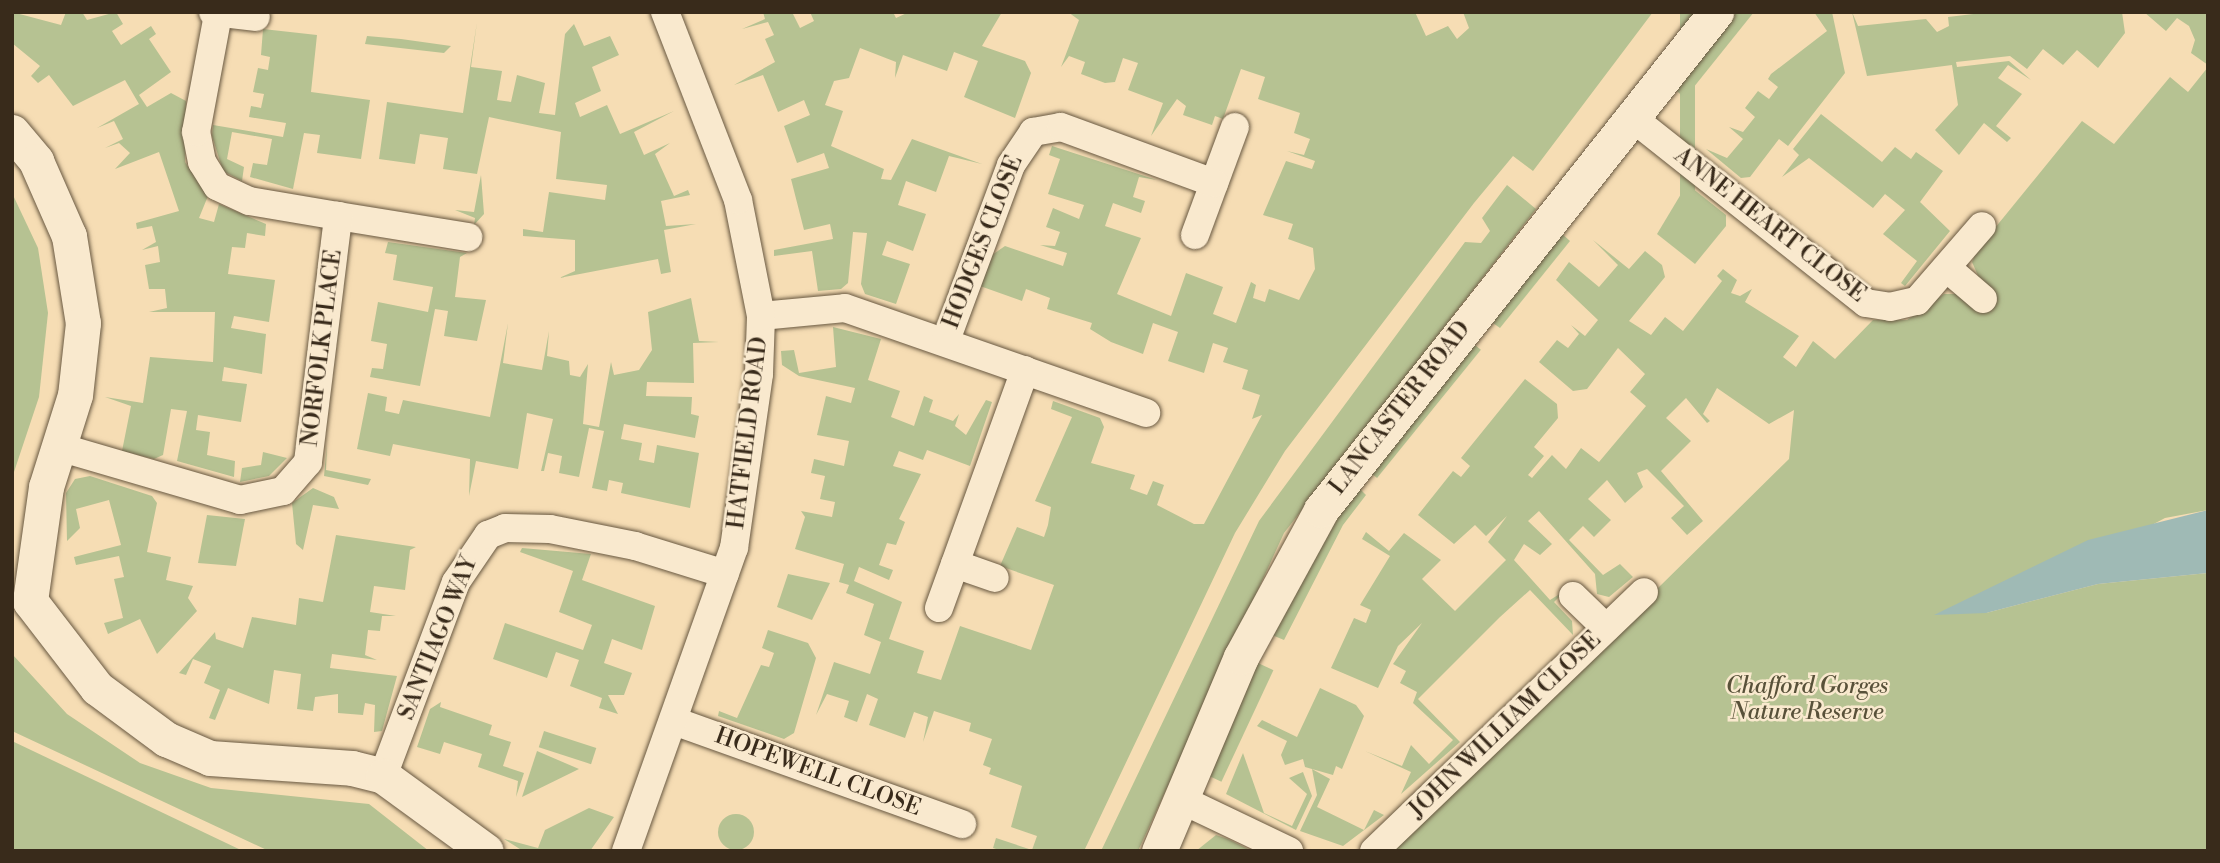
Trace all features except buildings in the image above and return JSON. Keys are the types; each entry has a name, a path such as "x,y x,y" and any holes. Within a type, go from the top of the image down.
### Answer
{"street":[{"name":"HATFIELD ROAD","path":"626,851 725,574 754,428 761,316 718,137 665,12"},
{"name":"LANCASTER ROAD","path":"1159,851 1241,657 1321,510 1630,116 1716,12"},
{"name":"NORFOLK PLACE","path":"256,17 216,13 196,132 202,162 217,186 249,201 468,237"},
{"name":"ANNE HEART CLOSE","path":"1630,116 1866,303 1890,307 1917,301 1948,269 1982,226"},
{"name":"HODGES CLOSE","path":"946,340 1011,165 1033,132 1061,127 1214,183"},
{"path":"1195,234 1235,127"},
{"path":"12,132 54,198 78,282 81,357 59,447 46,487 30,601 97,688 166,740 210,758 352,768 383,776 486,851"},
{"name":"NORFOLK PLACE","path":"59,447 232,499 256,499 293,483 314,442 314,374 338,215"},
{"path":"1948,269 1983,299"},
{"name":"HODGES CLOSE","path":"761,316 845,308 946,340 1146,413"},
{"path":"939,608 1025,370"},
{"name":"SANTIAGO WAY","path":"383,776 456,582 488,535 505,528 550,529 635,546 725,574"},
{"path":"955,564 995,578"},
{"name":"JOHN WILLIAM CLOSE","path":"1374,851 1644,592"},
{"name":"JOHN WILLIAM CLOSE","path":"1573,596 1606,628"},
{"name":"HOPEWELL CLOSE","path":"674,721 962,824"},
{"path":"1180,799 1289,851"}],"green space":[{"path":"12,12 61,25 66,12 82,12 87,20 116,12 123,24 112,31 121,45 151,26 156,34 149,39 171,72 139,95 147,107 171,93 186,101 185,162 208,196 199,218 214,222 219,204 266,224 265,236 247,233 245,248 232,247 228,274 275,280 269,322 234,316 231,328 266,334 262,374 224,367 222,381 247,384 241,422 198,415 196,430 210,432 207,455 235,461 234,477 177,461 187,411 171,409 163,455 154,459 122,451 131,406 105,397 143,403 150,357 213,362 215,312 149,312 167,308 165,289 149,289 145,265 160,262 158,246 142,250 156,242 152,226 137,229 136,223 179,211 159,152 115,169 130,153 119,143 105,148 123,139 114,121 97,128 139,104 125,80 73,106 49,75 38,83 31,76 40,66 12,43"},
{"path":"763,12 792,12 800,28 814,21 810,12 893,12 896,18 909,12 1002,12 982,46 1025,61 1031,73 1015,118 964,97 978,61 954,52 947,71 903,55 895,78 896,62 860,48 849,78 834,81 825,105 843,111 831,146 884,169 881,179 891,180 912,139 982,164 949,156 936,192 906,181 898,205 926,214 913,251 887,241 882,255 910,264 896,304 865,294 861,284 867,233 853,232 848,283 841,289 818,291 812,251 774,256 774,250 833,239 830,224 804,230 791,179 829,168 824,153 797,163 784,126 810,115 804,100 778,112 763,75 734,85 775,62 765,39 774,35 768,22 742,29 765,19"},
{"path":"1068,12 1415,12 1426,36 1448,26 1457,39 1469,28 1463,12 1653,12 1533,171 1513,156 1474,203 1285,451 1235,533 1084,851 1002,851 993,848 996,838 1032,850 1037,836 1011,827 1022,786 989,774 991,768 983,765 992,739 969,731 971,723 934,711 923,742 928,717 914,712 905,738 869,725 878,699 867,694 857,722 844,717 849,701 827,694 816,715 834,662 870,674 881,642 864,635 874,604 846,593 849,585 839,582 844,564 795,549 805,517 801,511 832,517 835,502 820,499 825,476 811,473 814,459 844,466 849,441 817,435 826,396 851,403 855,388 799,376 782,365 781,351 794,350 799,373 836,367 833,327 881,339 868,380 900,391 891,417 914,426 924,396 933,400 929,412 953,421 959,414 955,426 966,435 986,400 992,402 970,466 927,450 923,460 899,451 893,466 921,474 899,519 905,522 896,545 887,543 879,565 893,570 889,580 859,567 854,581 902,602 889,639 924,651 917,673 941,680 960,626 1031,650 1054,585 1000,566 1017,527 1044,537 1048,525 1051,507 1035,501 1072,417 1051,409 1053,401 1100,418 1104,427 1091,463 1135,475 1130,489 1147,495 1153,481 1164,485 1157,505 1194,524 1204,524 1262,415 1252,419 1260,395 1242,389 1248,370 1223,362 1228,348 1213,343 1204,373 1168,361 1178,332 1153,323 1143,354 1111,342 1090,329 1092,323 1047,309 1050,298 1026,289 1022,301 980,286 992,255 1005,246 1063,266 1067,253 1040,245 1055,246 1060,232 1046,227 1053,208 1079,219 1084,205 1048,194 1060,159 1049,155 1052,146 1157,180 1139,177 1133,197 1145,201 1141,213 1113,203 1105,226 1141,238 1117,294 1171,316 1186,273 1223,287 1213,314 1236,323 1251,282 1256,285 1253,298 1265,302 1269,289 1299,300 1315,269 1313,248 1288,239 1293,224 1263,215 1286,161 1312,169 1315,161 1287,151 1304,155 1310,139 1294,133 1300,113 1258,99 1265,77 1241,69 1223,119 1215,116 1212,125 1183,115 1186,106 1177,99 1151,136 1163,103 1128,90 1138,63 1123,58 1115,82 1105,83 1081,74 1085,62 1069,56 1061,67 1079,20"},
{"path":"1680,12 1695,12 1695,237 1680,237"},
{"path":"1736,12 1754,12 1685,98 1672,87"},
{"path":"1814,12 1832,12 1845,73 1788,146 1779,139 1750,177 1741,178 1706,149 1727,158 1743,139 1729,127 1743,132 1755,117 1745,108 1758,91 1769,99 1778,87 1768,79 1771,74 1827,31"},
{"path":"1852,12 1858,26 1926,19 1937,32 1949,26 1948,17 1990,12 2122,12 2125,33 2098,68 2077,50 2063,65 2043,49 2027,69 2010,56 1956,62 1957,67 2009,61 2031,80 2008,65 1998,78 2022,94 1996,126 2011,138 2007,142 1984,123 1959,155 1935,130 1958,105 1952,65 1867,76"},
{"path":"2144,12 2208,12 2208,65 2191,53 2195,40 2189,26 2177,18 2166,31"},
{"path":"477,22 471,67 502,71 497,100 511,102 517,75 545,83 539,113 555,115 565,34 574,24 584,46 610,36 619,55 592,67 601,91 575,103 580,117 607,105 620,134 674,111 634,132 644,155 670,143 655,154 674,196 688,190 690,195 661,201 666,226 696,224 664,230 671,272 661,274 658,259 559,278 575,271 575,240 523,236 523,229 543,232 549,192 605,200 607,185 556,179 561,132 489,117 477,174 443,169 448,138 420,134 415,164 379,159 387,102 463,113"},
{"path":"263,29 317,35 311,92 370,100 361,159 317,153 320,135 304,133 293,189 250,177 253,163 267,165 272,139 232,132 227,159 244,167 242,181 223,171 212,136 213,125 283,137 286,123 249,117 251,106 261,108 264,94 253,92 258,68 268,70 270,57 261,55"},
{"path":"367,36 451,46 444,53 365,44"},
{"name":"Chafford Gorges Nature Reserve","path":"2208,67 2208,510 2165,518 1986,613 2098,584 2208,573 2208,851 1391,851 1789,459 1794,410 1769,424 1717,388 1703,414 1710,421 1707,423 1686,398 1666,418 1691,441 1661,471 1703,521 1687,535 1671,518 1684,506 1647,469 1637,473 1643,487 1625,503 1607,480 1588,499 1611,520 1594,537 1583,526 1569,540 1603,575 1620,564 1633,577 1609,597 1597,594 1595,574 1539,511 1528,521 1552,544 1540,555 1524,544 1514,560 1550,600 1566,590 1554,602 1572,621 1573,635 1530,590 1500,617 1418,699 1460,742 1401,794 1411,772 1365,751 1402,766 1411,745 1429,764 1453,740 1413,703 1417,692 1400,683 1406,671 1393,664 1422,623 1398,646 1378,688 1331,668 1354,618 1366,623 1371,610 1360,605 1390,556 1362,539 1366,532 1389,551 1404,533 1441,560 1422,579 1455,611 1506,560 1488,542 1507,516 1486,536 1475,525 1454,544 1418,515 1453,471 1461,477 1470,466 1461,458 1525,379 1557,404 1558,418 1534,447 1544,456 1528,475 1532,478 1552,455 1566,469 1581,448 1599,462 1646,406 1630,392 1645,374 1618,348 1587,389 1573,391 1539,362 1557,340 1568,348 1579,334 1571,325 1585,336 1598,320 1556,280 1569,262 1599,287 1618,265 1593,240 1629,269 1645,251 1662,265 1665,277 1629,321 1651,335 1665,317 1683,331 1722,281 1717,276 1723,269 1737,280 1731,293 1740,296 1752,289 1745,302 1799,336 1783,357 1796,367 1813,341 1835,359 1873,320 1907,320 1944,294 1962,294 1979,278 1972,262 1977,250 2082,121 2114,144 2170,77 2188,92"},
{"path":"1821,114 1882,162 1895,147 1911,159 1916,152 1943,171 1920,202 1950,231 1905,286 1901,283 1917,261 1883,234 1905,210 1885,194 1873,208 1809,158 1782,177 1799,155 1793,149"},
{"path":"481,175 484,214 474,225 475,218 455,210 474,212"},
{"path":"1687,184 1726,215 1726,226 1695,264 1657,234"},
{"path":"1507,185 1536,209 1284,533 1138,851 1101,851 1259,521 1465,242 1481,243 1490,231 1482,218"},
{"path":"12,193 38,248 48,313 39,397 12,478"},
{"path":"1560,232 1570,241 1500,328 1486,318"},
{"path":"388,242 467,253 460,257 455,297 486,300 477,341 444,336 448,311 435,309 420,386 370,377 372,368 383,369 387,344 371,341 378,302 428,312 433,287 393,280 397,255 385,253"},
{"path":"691,298 699,341 719,342 693,343 694,383 647,382 646,396 692,397 691,414 699,416 695,438 624,424 621,439 642,443 639,460 654,463 657,445 699,453 690,508 621,493 623,483 609,480 607,491 592,488 604,431 589,428 579,477 559,473 562,456 548,453 544,471 541,471 553,419 527,413 518,469 476,461 469,496 470,459 393,444 390,456 357,449 368,393 387,397 385,411 399,414 403,400 490,417 508,323 503,363 542,370 549,331 547,356 569,361 570,375 580,377 588,364 583,424 599,427 611,362 614,375 639,370 652,350 648,312"},
{"path":"1470,341 1481,350 1377,478 1366,469"},
{"path":"327,444 326,470 371,479 368,485 324,476"},
{"path":"263,452 287,458 269,476 240,482 242,468 261,465"},
{"path":"90,476 152,496 157,503 147,552 171,557 166,580 193,586 188,598 197,611 157,654 140,619 108,634 104,623 123,618 114,579 124,577 119,556 76,565 74,557 121,545 109,500 76,509 80,528 67,541 66,493 75,479"},
{"path":"1358,487 1366,495 1343,525 1284,640 1272,635 1318,542"},
{"path":"313,488 334,497 339,509 313,505 303,550 296,544 292,503"},
{"path":"207,515 245,519 236,566 198,563"},
{"path":"336,535 416,547 410,550 405,590 374,586 370,612 396,616 382,616 380,631 368,630 365,655 377,660 332,654 330,668 397,676 382,731 374,732 375,705 365,703 363,715 338,713 338,694 315,697 313,711 297,709 301,674 274,670 269,704 228,688 215,720 209,718 220,690 204,683 211,666 193,659 186,675 179,673 215,632 216,639 243,648 252,617 296,625 299,598 323,602"},
{"path":"522,548 591,554 582,580 655,606 642,650 612,639 604,663 632,673 624,695 608,695 618,714 599,708 602,698 570,686 579,660 556,652 547,678 493,659 505,623 583,650 592,625 559,612 573,571 520,552"},
{"path":"788,574 830,583 812,620 777,607"},
{"path":"768,630 808,643 816,658 794,733 784,739 718,716 719,711 737,718 761,665 769,667 774,653 762,648"},
{"path":"13,655 67,714 140,763 211,788 369,804 429,851 269,851 12,731"},
{"path":"1258,663 1273,670 1221,782 1206,774"},
{"path":"1320,688 1356,705 1364,716 1342,769 1336,766 1333,775 1305,767 1303,759 1285,765 1281,755 1287,741 1257,726 1262,720 1297,737"},
{"path":"441,702 440,707 492,725 489,735 511,742 503,766 524,773 516,797 518,781 478,767 482,754 444,742 440,754 417,747 430,709"},
{"path":"544,731 596,748 591,764 539,747"},
{"path":"12,741 243,851 12,851"},
{"path":"537,751 579,769 522,797"},
{"path":"1243,753 1264,813 1292,826 1307,794 1289,778 1303,772 1312,796 1296,830 1226,794"},
{"path":"1312,769 1330,779 1317,807 1364,830 1374,810 1384,815 1343,846 1300,831 1317,795"},
{"path":"589,808 614,817 590,851 523,851 504,839 538,848 545,830"},
{"path":"736,814 749,819 754,832 749,845 736,850 723,845 718,832 723,819"},
{"path":"1216,835 1228,839 1252,851 1196,851"}],"water":[{"path":"2208,510 2208,573 2098,584 1986,613 1934,615 2088,540"}]}
